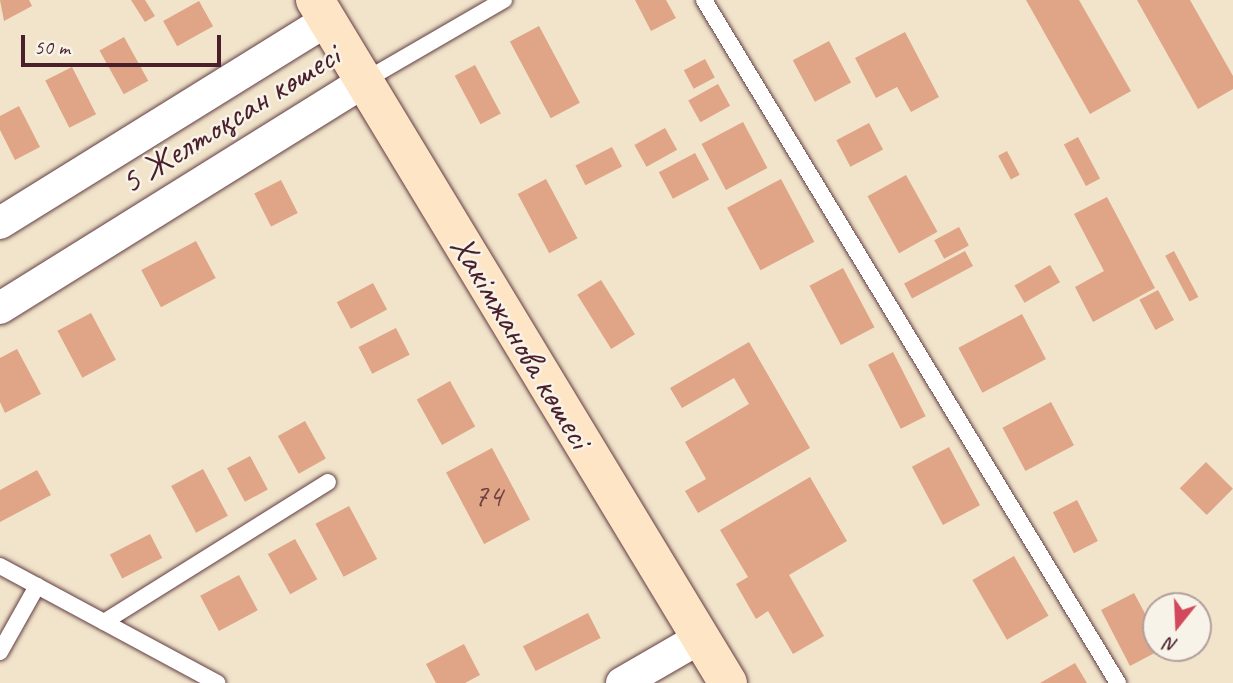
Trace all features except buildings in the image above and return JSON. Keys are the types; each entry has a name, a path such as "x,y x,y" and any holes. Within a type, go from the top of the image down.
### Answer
{"street":[{"name":"Хакімжанова көшесі","path":"321,10 728,683"},
{"name":"5 Желтоқсан көшесі","path":"0,223 321,10"},
{"name":"5 Желтоқсан көшесі","path":"0,308 364,82"},
{"path":"622,683 700,638"}],"lane":[{"name":"5 Желтоқсан көшесі","path":"364,82 504,0"},
{"path":"704,0 1118,683"},
{"path":"104,622 328,482"},
{"path":"0,566 217,683"},
{"path":"0,652 37,586"}]}
